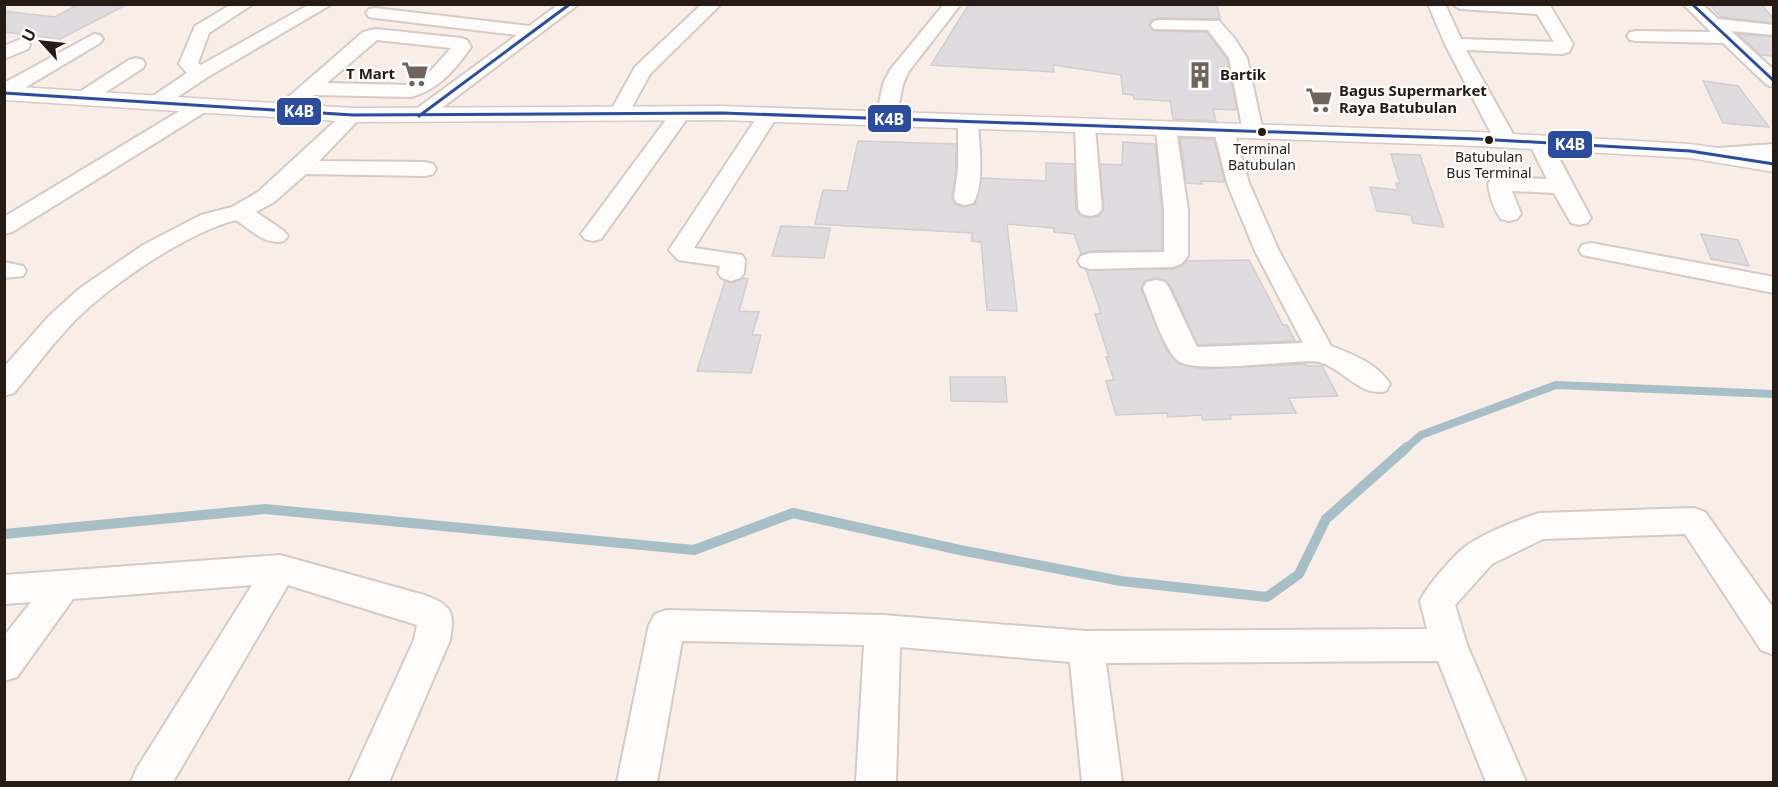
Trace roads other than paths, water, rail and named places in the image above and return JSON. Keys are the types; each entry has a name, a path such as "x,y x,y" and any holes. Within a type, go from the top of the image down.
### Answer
{"highway":[{"path":"4,92 353,115 681,113 886,118 1506,141 1719,154 1773,164"}],"street":[{"path":"199,74 188,64 201,30 245,4"},
{"path":"158,102 199,74 324,4"},
{"path":"419,116 571,4"},
{"path":"619,114 642,71 712,4"},
{"path":"886,118 893,84 900,70 952,4"},
{"path":"1436,4 1454,44 1506,141"},
{"path":"1454,44 1562,48 1564,44 1541,7 1460,4"},
{"path":"1691,4 1773,81"},
{"path":"375,13 533,32"},
{"path":"1160,25 1210,24 1229,43 1238,58 1253,132"},
{"path":"1711,24 1773,30"},
{"path":"284,111 369,36 376,34 461,44 462,47 429,85 420,89 411,91 309,89"},
{"path":"1636,36 1727,38"},
{"path":"4,92 94,39"},
{"path":"85,97 136,64"},
{"path":"4,226 203,105"},
{"path":"593,234 681,113"},
{"path":"4,386 58,322 116,273 185,231 209,220 240,212 266,196 300,167 353,115"},
{"path":"732,273 733,260 687,255 681,250 768,115"},
{"path":"965,198 969,168 968,122"},
{"path":"1085,126 1090,209"},
{"path":"1090,261 1172,259 1176,256 1176,210 1166,129"},
{"path":"1224,131 1238,183 1267,251 1321,352"},
{"path":"1540,143 1579,218"},
{"path":"1719,154 1773,150"},
{"path":"300,167 425,169"},
{"path":"1509,214 1503,203 1499,184 1561,186"},
{"path":"240,212 276,237"},
{"path":"1591,250 1773,285"},
{"path":"1156,288 1183,350 1189,355 1201,357 1321,352 1347,362 1376,384"},
{"path":"1506,783 1449,645 1437,601 1480,554 1539,526 1694,521 1773,639"},
{"path":"151,783 280,569"},
{"path":"4,590 280,569 424,610 436,620 432,640 369,783"},
{"path":"4,665 64,585"},
{"path":"637,783 668,625 883,630 1086,647 1449,645"},
{"path":"876,783 883,630"},
{"path":"1086,647 1101,783"}],"waterway":[{"path":"1405,449 1421,435 1556,385 1774,394"},
{"path":"4,534 265,509 694,550 793,513 960,550 1121,581 1267,597 1299,574 1326,519 1407,447"}],"place":[{"name":"T Mart","path":"415,74"},
{"name":"Bartik","path":"1200,75"},
{"name":"Bagus Supermarket Raya Batubulan","path":"1319,100"},
{"name":"Terminal Batubulan","path":"1262,132"},
{"name":"Batubulan Bus Terminal","path":"1489,140"}]}
